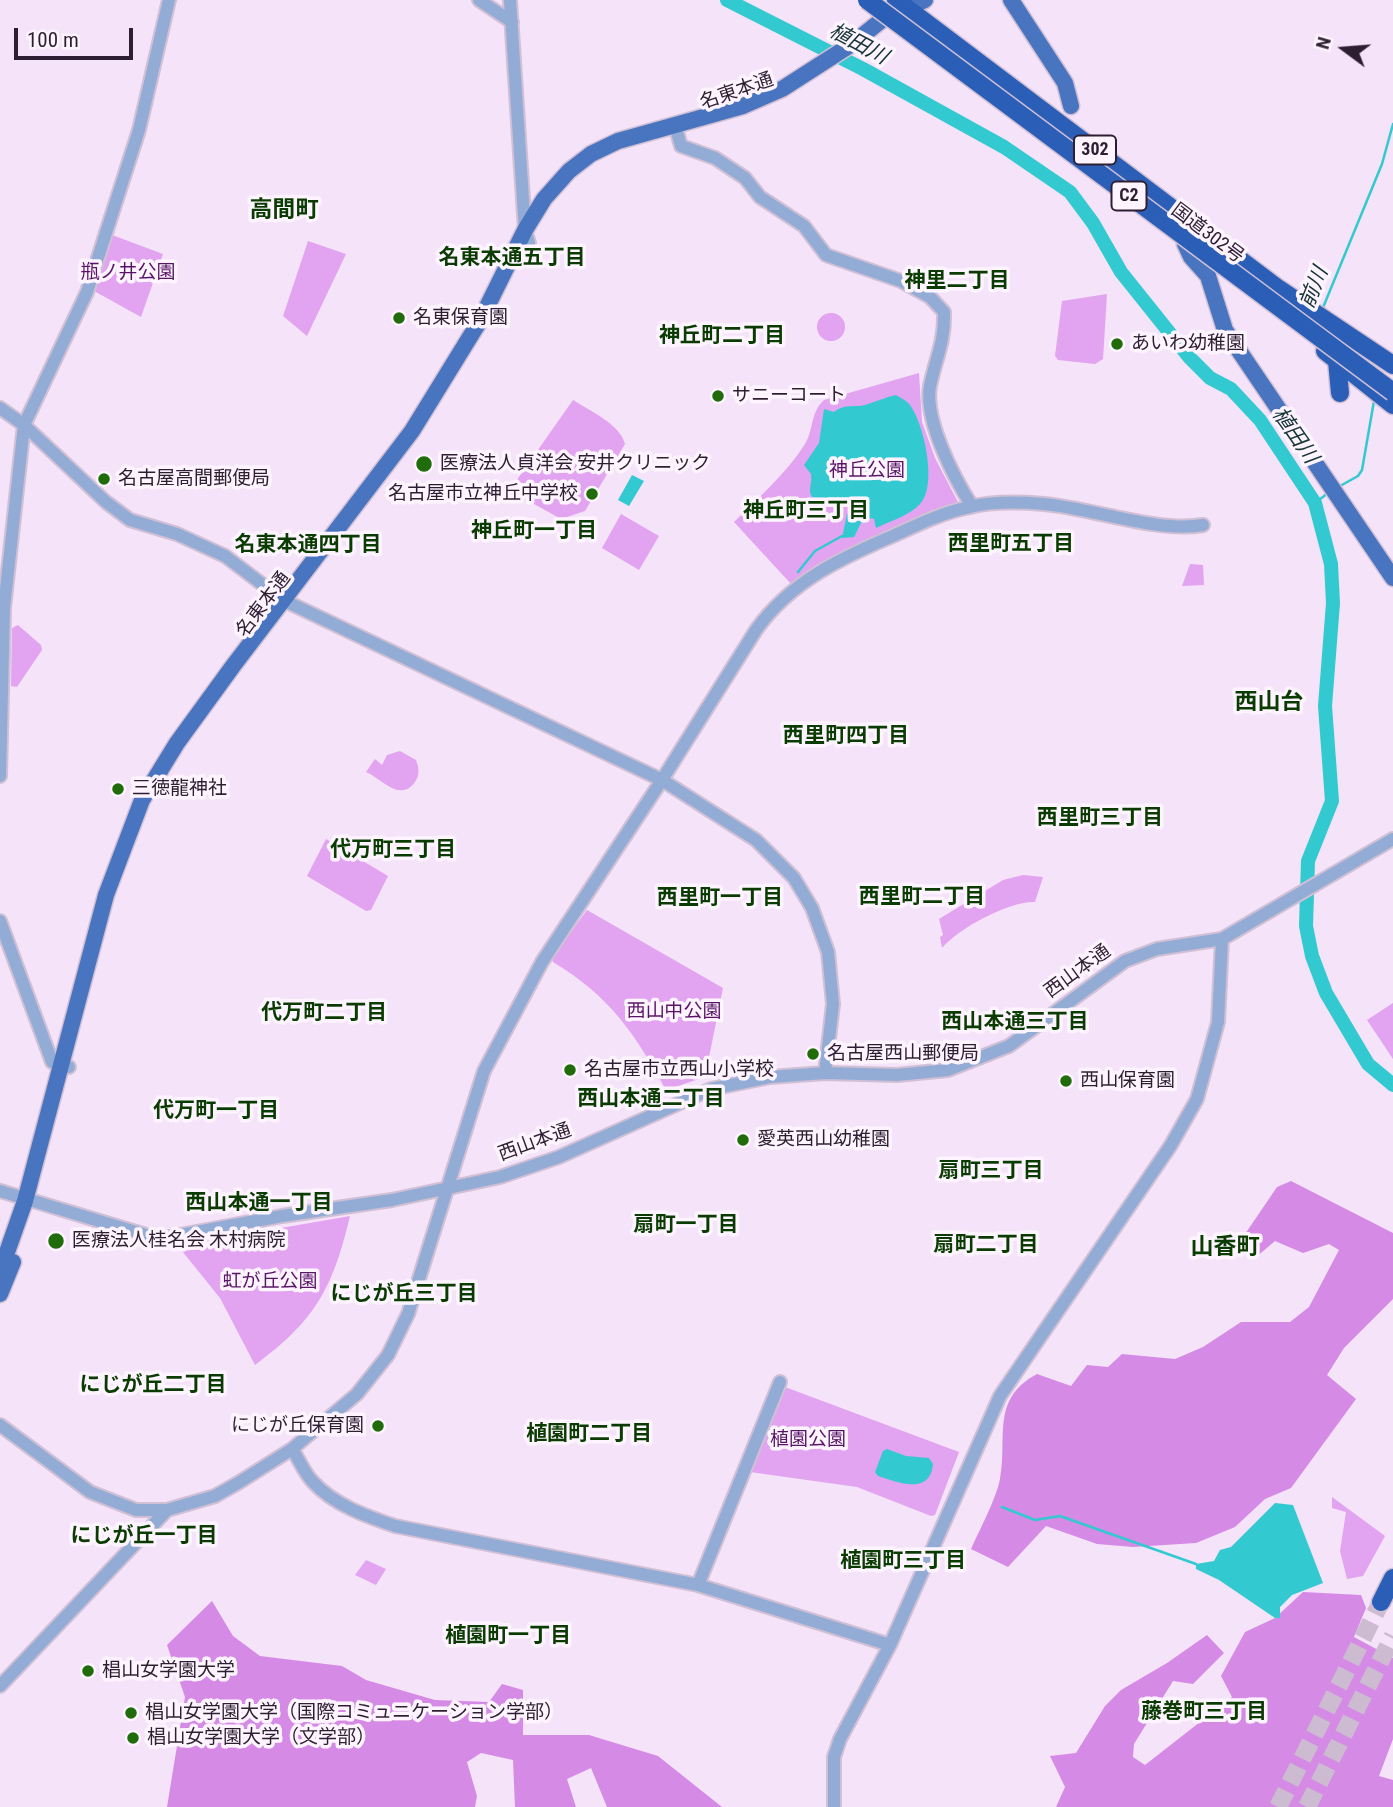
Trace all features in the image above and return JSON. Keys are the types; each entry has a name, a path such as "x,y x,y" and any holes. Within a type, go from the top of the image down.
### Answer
{"highway":[{"name":"国道302号","path":"858,0 1185,244 1393,404"},
{"name":"C2","path":"867,0 1248,280 1393,379"},
{"name":"C2","path":"885,0 1393,392"},
{"name":"国道302号","path":"902,5 1295,299 1393,367"},
{"path":"1248,280 1393,367"},
{"path":"1248,280 1393,404"},
{"path":"1337,361 1340,393"},
{"path":"1381,1602 1393,1578"}],"main road":[{"name":"名東本通","path":"0,1294 29,1202 64,1066 140,823 184,746 287,602 428,425 507,291 527,237 566,187 615,152 743,106 782,89 857,45 887,22 902,5 925,0"},
{"path":"1011,0 1071,106"},
{"path":"1185,244 1191,257 1208,276 1226,330 1393,578"},
{"name":"名東本通","path":"0,1272 29,1202"}],"street":[{"path":"0,776 4,608 24,425 87,292 139,130 169,0"},
{"path":"479,0 512,22"},
{"path":"510,0 527,237"},
{"path":"677,129 681,146 715,158 731,167 753,186 760,197 804,226 826,255 901,281 930,297 944,312 945,338 929,390 941,449 972,506"},
{"path":"0,408 24,425 123,515 136,523 177,534 225,556 287,602 662,780 756,840 794,878 812,908 828,952 833,1004 825,1073"},
{"path":"0,1426 90,1492 136,1510 167,1510 215,1496 292,1449 357,1394 388,1354 418,1289 484,1071 542,962 662,780 756,630 771,608 792,590 853,553 946,513 972,506 1010,502 1045,504 1191,527 1203,525"},
{"path":"834,1807 834,1757 847,1724 890,1645 1000,1396 1171,1145 1197,1099 1218,1022 1222,939 1393,839"},
{"path":"0,921 52,1062 64,1066"},
{"name":"西山本通","path":"0,1191 29,1202 159,1239 449,1189 500,1177 559,1157 711,1089 770,1077 825,1073 923,1074 981,1059 1025,1036 1125,961 1157,950 1222,939"},
{"path":"698,1585 779,1382"},
{"path":"292,1449 312,1481 331,1496 358,1513 395,1526 698,1585 890,1645"},
{"path":"0,1686 167,1510"}],"green space":[{"name":"瓶ノ井公園","path":"112,235 163,254 141,317 94,291"},
{"path":"308,241 346,254 307,336 283,316"},
{"path":"1107,294 1103,359 1095,364 1058,360 1055,356 1062,301"},
{"path":"831,313 841,317 845,327 841,337 831,341 821,337 817,327 821,317"},
{"name":"神丘公園","path":"919,373 922,422 935,458 959,504 792,585 734,522 797,455 808,438 816,410 824,400"},
{"path":"573,400 611,424 625,444 585,511 561,519 516,494 514,484"},
{"path":"621,514 659,536 639,570 602,548"},
{"path":"1190,564 1203,565 1204,585 1182,586"},
{"path":"18,625 41,645 42,650 17,687 11,686 12,628"},
{"path":"400,751 416,760 418,766 418,777 409,788 397,790 366,772 375,759 382,765 387,755"},
{"path":"326,839 388,876 371,910 366,911 307,876"},
{"path":"1023,875 1043,877 1035,902 1012,906 985,917 960,932 942,948 940,937 943,935 939,919 1003,880"},
{"name":"西山中公園","path":"587,910 723,988 705,1077 666,1090 632,1034 606,1003 553,962 552,958"},
{"path":"1393,1003 1393,1059 1367,1020"},
{"name":"虹が丘公園","path":"350,1216 336,1263 319,1301 293,1333 255,1365 220,1298 178,1246"},
{"name":"植園公園","path":"785,1387 959,1452 935,1515 931,1516 857,1487 750,1472 781,1389"},
{"path":"1332,1497 1385,1536 1363,1576 1347,1579 1340,1551 1346,1512 1332,1508"},
{"path":"366,1560 386,1569 376,1585 355,1575"}],"shaded area":[{"path":"1291,1181 1393,1233 1393,1299 1344,1348 1327,1375 1356,1399 1291,1488 1265,1499 1235,1527 1196,1543 1133,1547 1097,1544 1046,1526 1008,1567 971,1549 998,1487 1007,1407 1022,1384 1037,1374 1071,1386 1087,1365 1108,1367 1122,1354 1175,1359 1203,1347 1241,1322 1290,1322 1309,1307 1339,1250 1329,1244 1303,1253 1275,1241 1255,1258 1241,1240 1277,1187"},
{"path":"1303,1592 1361,1595 1366,1608 1354,1637 1393,1658 1393,1739 1379,1776 1393,1780 1393,1807 1056,1807 1065,1787 1050,1756 1076,1753 1105,1706 1121,1690 1207,1635 1224,1653 1193,1684 1173,1681 1134,1744 1133,1757 1145,1765 1232,1697 1221,1676 1245,1632 1275,1618"},
{"path":"212,1601 233,1636 260,1656 342,1666 366,1680 435,1700 489,1702 502,1684 523,1690 523,1735 589,1735 658,1756 722,1807 607,1807 591,1768 567,1779 576,1807 515,1807 513,1760 481,1753 467,1762 477,1796 475,1807 167,1807 185,1697 167,1645"}],"water":[{"path":"896,395 910,405 920,426 927,455 928,484 925,495 920,504 910,512 876,528 874,519 864,517 854,537 842,538 847,514 853,508 846,500 815,500 810,492 811,474 804,465 819,443 824,409 834,412 843,407 863,405"},
{"path":"632,475 644,481 629,506 618,500"},
{"path":"887,1449 906,1456 929,1458 933,1464 931,1474 926,1480 912,1484 878,1476 875,1472 883,1451"},
{"path":"1275,1503 1293,1505 1323,1583 1292,1595 1280,1607 1280,1618 1275,1618 1219,1580 1196,1569 1196,1564 1214,1561 1220,1550 1231,1547"}],"waterway":[{"name":"植田川","path":"727,0 863,69 1004,147 1070,192 1093,223 1121,272 1189,357 1210,378 1231,389 1260,420 1315,503 1331,564 1333,603 1325,706 1332,801 1308,861 1306,926 1312,956 1326,993 1368,1064 1393,1085"},
{"name":"前川","path":"1322,310 1382,164 1393,124"},
{"name":"前川","path":"1340,486 1358,476 1362,470 1374,401"},
{"name":"前川","path":"1315,503 1328,493"},
{"path":"798,572 815,551 842,536"},
{"path":"1002,1507 1035,1520 1060,1516 1196,1564"}],"tunnel":[{"path":"1278,1807 1381,1602"},
{"path":"1307,1807 1393,1636"}],"place":[{"name":"名東保育園","path":"399,318"},
{"name":"あいわ幼稚園","path":"1117,344"},
{"name":"サニーコート","path":"718,396"},
{"name":"医療法人貞洋会 安井クリニック","path":"424,464"},
{"name":"名古屋高間郵便局","path":"104,479"},
{"name":"名古屋市立神丘中学校","path":"592,494"},
{"name":"三徳龍神社","path":"118,789"},
{"name":"名古屋西山郵便局","path":"813,1054"},
{"name":"名古屋市立西山小学校","path":"570,1070"},
{"name":"西山保育園","path":"1066,1081"},
{"name":"愛英西山幼稚園","path":"743,1140"},
{"name":"医療法人桂名会 木村病院","path":"56,1241"},
{"name":"にじが丘保育園","path":"378,1426"},
{"name":"椙山女学園大学","path":"88,1671"},
{"name":"椙山女学園大学（国際コミュニケーション学部）","path":"131,1713"},
{"name":"椙山女学園大学（文学部）","path":"133,1738"}],"district":[{"name":"高間町","path":"284,211"},
{"name":"名東本通五丁目","path":"512,259"},
{"name":"神里二丁目","path":"957,282"},
{"name":"神丘町二丁目","path":"722,337"},
{"name":"神丘町三丁目","path":"806,512"},
{"name":"神丘町一丁目","path":"534,532"},
{"name":"西里町五丁目","path":"1011,545"},
{"name":"名東本通四丁目","path":"308,546"},
{"name":"西山台","path":"1269,703"},
{"name":"西里町四丁目","path":"846,737"},
{"name":"西里町三丁目","path":"1100,819"},
{"name":"代万町三丁目","path":"393,851"},
{"name":"西里町二丁目","path":"922,898"},
{"name":"西里町一丁目","path":"720,899"},
{"name":"代万町二丁目","path":"324,1014"},
{"name":"西山本通三丁目","path":"1015,1023"},
{"name":"西山本通二丁目","path":"651,1100"},
{"name":"代万町一丁目","path":"216,1112"},
{"name":"扇町三丁目","path":"991,1172"},
{"name":"西山本通一丁目","path":"259,1204"},
{"name":"扇町一丁目","path":"686,1226"},
{"name":"扇町二丁目","path":"986,1246"},
{"name":"山香町","path":"1225,1248"},
{"name":"にじが丘三丁目","path":"404,1295"},
{"name":"にじが丘二丁目","path":"153,1386"},
{"name":"植園町二丁目","path":"589,1435"},
{"name":"にじが丘一丁目","path":"144,1537"},
{"name":"植園町三丁目","path":"903,1562"},
{"name":"植園町一丁目","path":"508,1637"},
{"name":"藤巻町三丁目","path":"1204,1713"}]}
